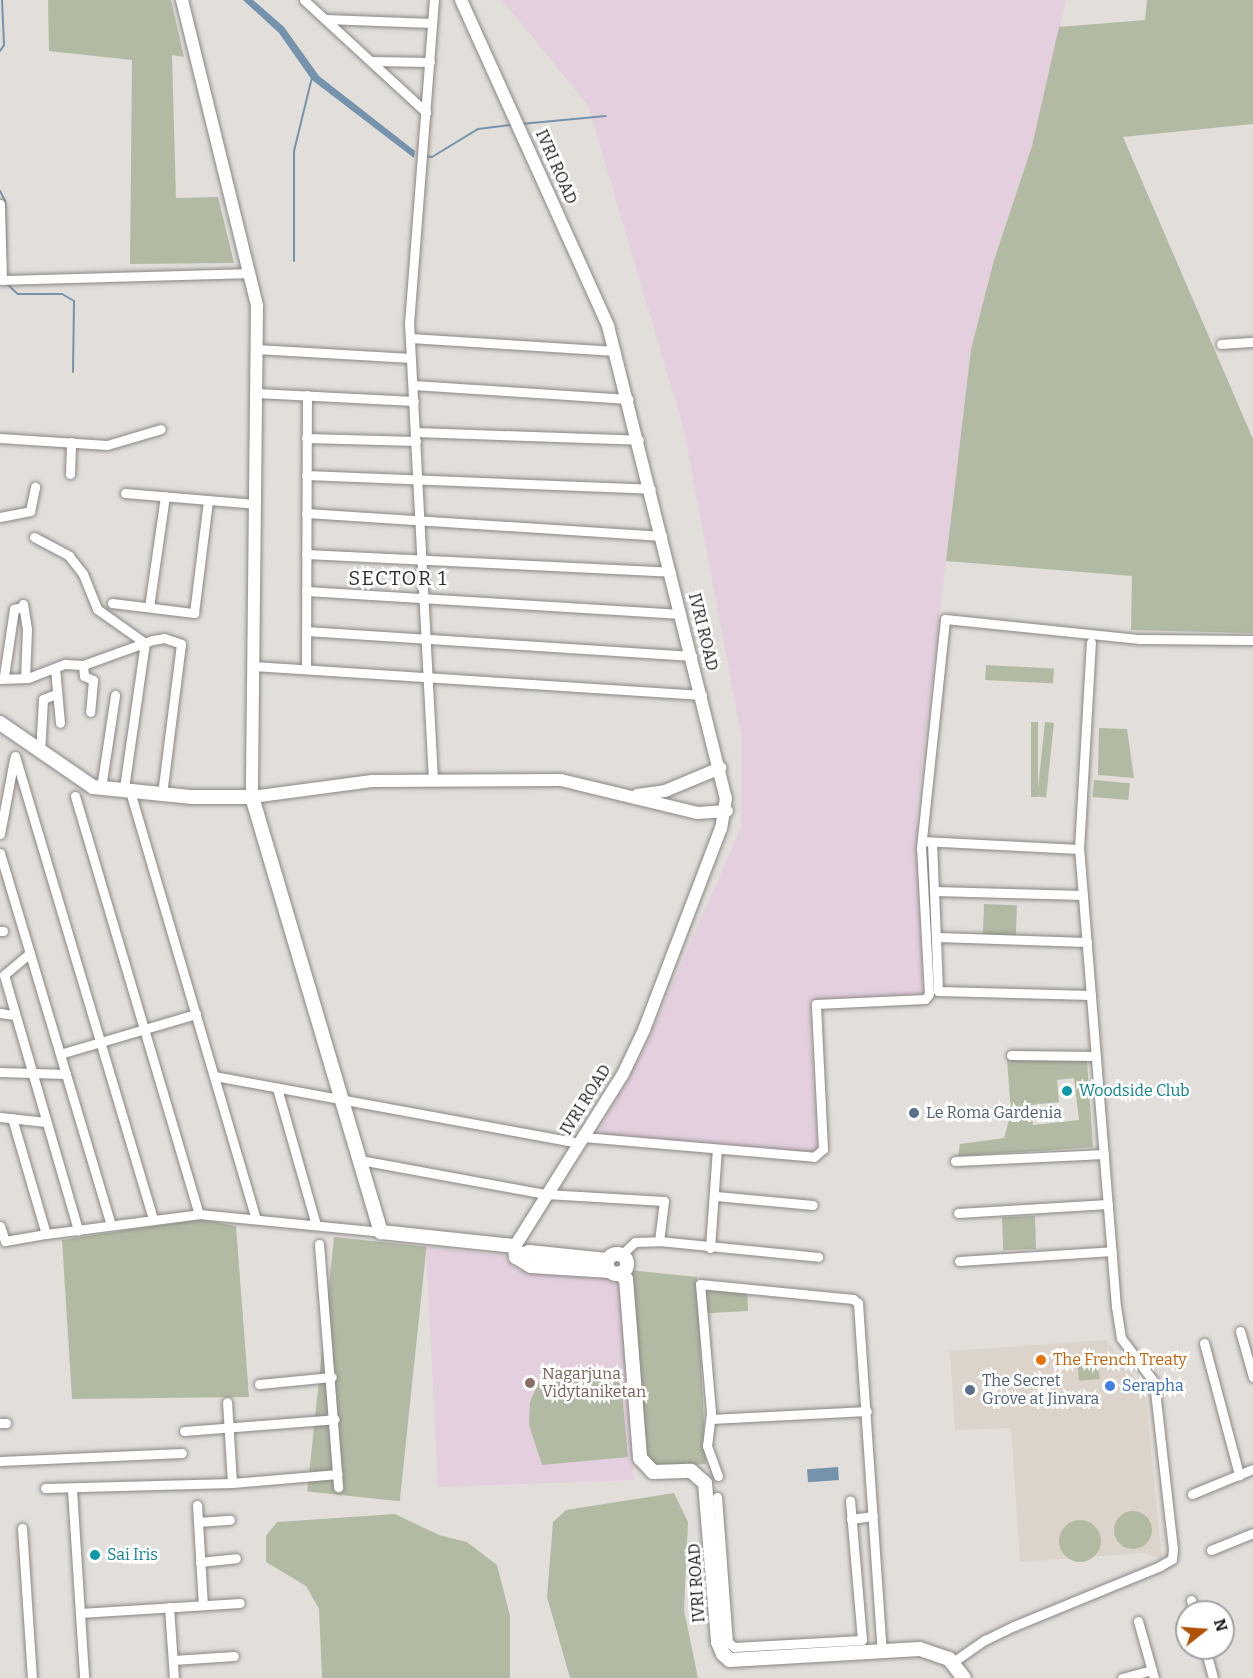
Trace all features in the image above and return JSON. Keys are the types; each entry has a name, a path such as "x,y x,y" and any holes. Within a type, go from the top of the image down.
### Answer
{"main road":[{"path":"0,723 40,753 93,787 127,788 162,795 252,797 381,1232 516,1252 531,1266 612,1268 626,1266 621,1255"},
{"path":"612,1268 626,1279 641,1461 653,1472 691,1471 712,1476"},
{"name":"IVRI ROAD","path":"712,1476 718,1642 730,1660 920,1649 936,1652 953,1662"},
{"path":"953,1662 964,1678"}],"street":[{"path":"183,0 257,306 252,797 372,781 561,780 697,813 727,811"},
{"path":"304,0 426,111"},
{"path":"434,0 410,338 434,780"},
{"name":"IVRI ROAD","path":"461,0 590,279 616,351 720,768 727,811 644,1030 623,1074 546,1194 516,1252"},
{"path":"325,19 432,23"},
{"path":"371,61 430,62"},
{"path":"0,204 2,280 249,273"},
{"path":"410,338 616,351"},
{"path":"1221,344 1253,342"},
{"path":"256,349 411,358"},
{"path":"413,386 629,399"},
{"path":"256,393 414,401"},
{"path":"306,668 307,395"},
{"path":"0,438 106,445 161,429"},
{"path":"306,438 415,436 639,440"},
{"path":"70,474 71,442"},
{"path":"306,475 651,489"},
{"path":"0,517 30,511 35,487"},
{"path":"125,493 255,504"},
{"path":"149,607 165,496"},
{"path":"112,603 194,613 208,500"},
{"path":"306,513 662,536"},
{"path":"34,537 69,556 83,574 97,609 144,643"},
{"path":"306,554 671,572"},
{"path":"306,591 681,614"},
{"path":"25,678 27,629 23,606 14,609 2,677 25,678 55,668 83,665 164,638 180,644 162,795"},
{"path":"214,1076 581,1140 814,1157 823,1149 816,1004 925,999 929,994 922,841 945,620 1140,639 1253,640"},
{"path":"306,631 426,636 692,656"},
{"path":"953,1662 985,1640 1172,1559 1154,1382 1121,1338 1112,1251 1079,849 1091,642"},
{"path":"144,643 127,788 256,1219"},
{"path":"83,665 84,676 93,680 90,712"},
{"path":"253,666 702,696"},
{"path":"55,668 60,723"},
{"path":"40,753 43,699 56,694"},
{"path":"101,788 115,695"},
{"path":"0,834 15,756 153,1220"},
{"path":"633,796 666,790 720,768"},
{"path":"666,790 668,805"},
{"path":"75,796 146,1029 199,1214"},
{"path":"922,841 1079,849"},
{"path":"932,842 938,992 1091,995"},
{"path":"0,853 111,1225"},
{"path":"934,891 1083,895"},
{"path":"937,937 1087,942"},
{"path":"30,953 2,974 78,1230"},
{"path":"0,1013 15,1015"},
{"path":"60,1054 196,1014"},
{"path":"1011,1055 1096,1056"},
{"path":"0,1072 66,1074"},
{"path":"277,1088 316,1226"},
{"path":"0,1117 46,1122"},
{"path":"12,1118 46,1234"},
{"path":"710,1248 716,1196 717,1149"},
{"path":"955,1161 1104,1154"},
{"path":"360,1160 546,1194 664,1201 659,1241"},
{"path":"716,1196 813,1205"},
{"path":"958,1213 1108,1204"},
{"path":"0,1226 4,1241 199,1214 381,1232"},
{"path":"621,1255 635,1242 659,1241 710,1248 818,1257"},
{"path":"319,1244 332,1377 338,1487"},
{"path":"959,1261 1112,1251"},
{"path":"712,1476 707,1446 711,1419 700,1287 704,1282 853,1299 858,1303 882,1651"},
{"path":"1240,1331 1253,1377"},
{"path":"1204,1343 1239,1475"},
{"path":"259,1384 332,1377"},
{"path":"227,1402 232,1483"},
{"path":"711,1419 867,1411"},
{"path":"184,1431 335,1419"},
{"path":"0,1461 182,1453"},
{"path":"1192,1494 1253,1469"},
{"path":"45,1488 72,1490 232,1483 338,1474"},
{"path":"72,1490 84,1678"},
{"path":"717,1497 716,1548 729,1646 862,1640 850,1502"},
{"path":"197,1505 203,1605"},
{"path":"851,1519 873,1516"},
{"path":"198,1522 230,1520"},
{"path":"22,1528 32,1678"},
{"path":"1211,1550 1253,1533"},
{"path":"201,1562 236,1558"},
{"path":"80,1612 240,1603"},
{"path":"169,1607 174,1678"},
{"path":"1122,1678 1153,1674 1138,1621"},
{"path":"173,1660 234,1656"},
{"path":"1208,1660 1213,1678"}],"shaded area":[{"path":"502,0 1066,0 1032,146 994,259 971,349 916,814 923,994 813,1000 809,1004 817,1149 811,1153 602,1135 600,1129 645,1047 741,827 742,740 684,430 588,105"},
{"name":"Nagarjuna Vidytaniketan","path":"426,1247 503,1255 517,1270 613,1278 621,1285 634,1480 438,1487"},
{"path":"1106,1340 1145,1390 1162,1559 1143,1553 1020,1562 1011,1428 955,1430 950,1351"}],"green space":[{"path":"48,0 171,0 184,57 172,55 176,198 218,197 234,263 130,264 132,60 49,51"},
{"path":"1147,0 1253,0 1253,124 1123,137 1253,439 1253,633 1131,630 1132,576 946,561 971,349 994,260 1032,146 1059,27 1145,20"},
{"path":"986,665 1054,669 1053,684 985,680"},
{"path":"1031,722 1038,722 1038,797 1031,797"},
{"path":"1045,722 1054,723 1046,798 1037,797"},
{"path":"1099,728 1127,729 1134,778 1098,775"},
{"path":"1094,780 1130,783 1128,800 1093,797"},
{"path":"984,904 1017,905 1016,938 983,937"},
{"path":"1007,1059 1087,1061 1093,1147 958,1156 960,1144 1004,1138 1011,1113","holes":["1074,1078 1079,1120 1033,1125 1031,1105 1059,1102 1057,1080"]},
{"path":"1035,1216 1036,1249 1003,1250 1002,1217"},
{"path":"200,1219 236,1226 249,1397 72,1399 62,1240"},
{"path":"334,1237 426,1247 400,1501 307,1492"},
{"path":"629,1270 697,1277 706,1464 657,1468 647,1456"},
{"path":"747,1289 748,1311 706,1313 705,1291"},
{"path":"1098,1358 1100,1379 1079,1381 1077,1360"},
{"path":"621,1380 628,1457 542,1465 529,1425 530,1402 539,1381"},
{"path":"674,1493 688,1522 684,1610 698,1678 570,1678 547,1597 553,1522 566,1510"},
{"path":"1133,1511 1140,1512 1146,1517 1151,1523 1151,1537 1146,1543 1140,1548 1133,1549 1126,1548 1120,1543 1115,1537 1114,1530 1115,1523 1120,1517 1126,1512"},
{"path":"395,1514 439,1535 467,1542 497,1565 510,1616 510,1678 322,1678 319,1609 306,1586 266,1562 266,1536 277,1522"},
{"path":"1080,1520 1095,1526 1101,1541 1095,1556 1080,1562 1065,1556 1059,1541 1065,1526"}],"water":[{"path":"243,0 253,0 284,27 319,76 415,151 414,158 312,80 279,33"},
{"path":"838,1467 839,1480 808,1482 807,1469"}],"waterway":[{"path":"0,51 4,45 2,0"},
{"path":"294,261 294,151 312,77"},
{"path":"521,124 606,116"},
{"path":"424,156 432,157 478,129 512,125"},
{"path":"0,191 5,201 6,260"},
{"path":"6,283 18,294 62,294 74,301 73,372"}],"place":[{"name":"Woodside Club","path":"1067,1091"},
{"name":"Le Roma Gardenia","path":"914,1113"},
{"name":"The French Treaty","path":"1041,1360"},
{"name":"Nagarjuna Vidytaniketan","path":"530,1383"},
{"name":"Serapha","path":"1110,1386"},
{"name":"The Secret Grove at Jinvara","path":"970,1390"},
{"name":"Sai Iris","path":"95,1555"}],"district":[{"name":"SECTOR 1","path":"398,578"}]}
